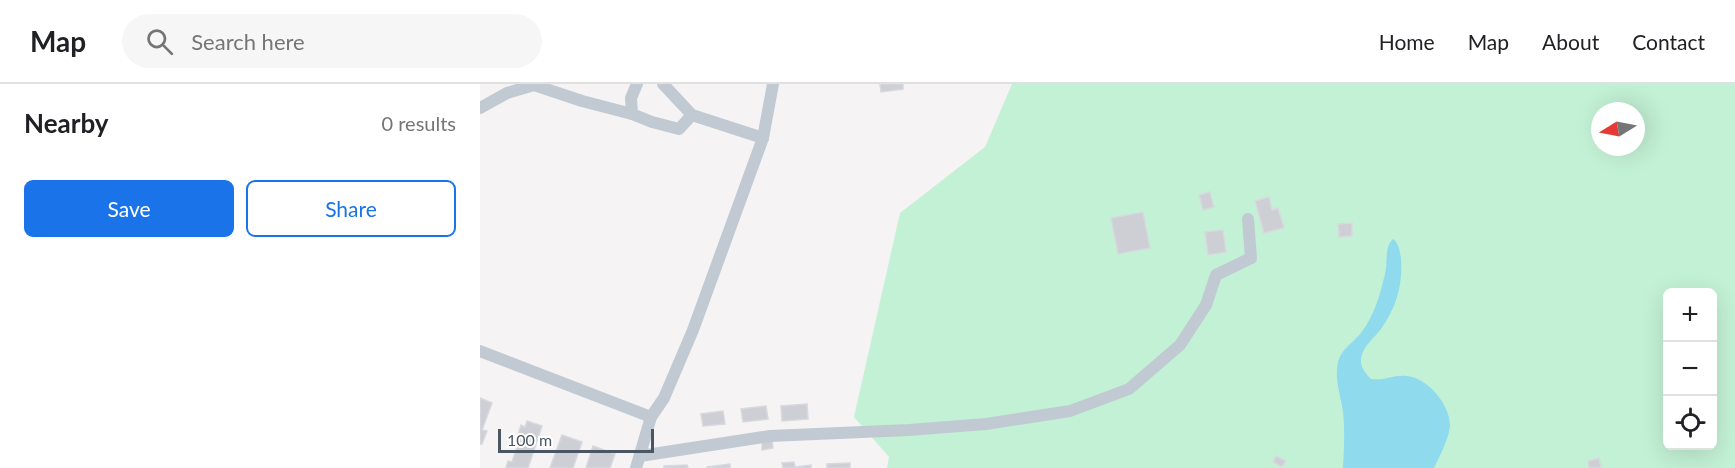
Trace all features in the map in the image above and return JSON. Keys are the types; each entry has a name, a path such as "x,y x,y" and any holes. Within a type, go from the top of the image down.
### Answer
{"street":[{"path":"632,114 631,98 637,84"},
{"path":"663,84 692,115 763,138"},
{"path":"773,84 763,138 693,330 664,398 651,417 638,462 770,435 909,430 986,424 1070,411 1129,389 1180,345 1206,305 1216,275 1251,258 1248,219"},
{"path":"480,108 507,93 534,85 679,129 692,115"},
{"path":"480,351 651,417"}],"green space":[{"path":"1012,84 1735,84 1735,468 887,468 889,457 854,417 900,213 985,147"}],"water":[{"path":"1393,239 1398,245 1401,259 1401,278 1397,296 1386,321 1364,350 1361,365 1371,379 1407,376 1430,387 1446,409 1450,430 1434,468 1343,468 1344,426 1337,381 1338,362 1344,350 1366,326 1373,312 1385,274 1388,246"}],"building":[{"path":"880,84 903,84 903,89 881,92"},
{"path":"1210,192 1214,207 1203,210 1199,195"},
{"path":"1269,197 1272,210 1278,208 1284,228 1264,233 1255,201"},
{"path":"1143,212 1150,248 1118,254 1111,218"},
{"path":"1352,223 1352,236 1339,237 1338,224"},
{"path":"1223,230 1226,252 1208,255 1205,232"},
{"path":"480,398 492,403 482,430 487,431 482,444 480,444"},
{"path":"807,404 808,419 782,421 781,406"},
{"path":"766,406 768,419 743,422 741,409"},
{"path":"723,411 725,424 703,426 701,414"},
{"path":"527,421 542,426 528,468 506,468 508,461 512,462 520,438 517,438 521,425 525,427"},
{"path":"562,435 582,442 573,468 550,468"},
{"path":"772,441 773,448 762,450 762,442"},
{"path":"593,446 615,454 610,468 586,468"},
{"path":"1276,456 1286,461 1282,467 1273,462"},
{"path":"1599,458 1601,468 1589,468 1588,461"},
{"path":"794,462 795,467 811,465 811,468 783,468 782,463"},
{"path":"850,463 850,468 827,468 827,464"},
{"path":"730,464 730,468 707,468 707,467"},
{"path":"687,465 688,468 664,468 664,466"}]}
